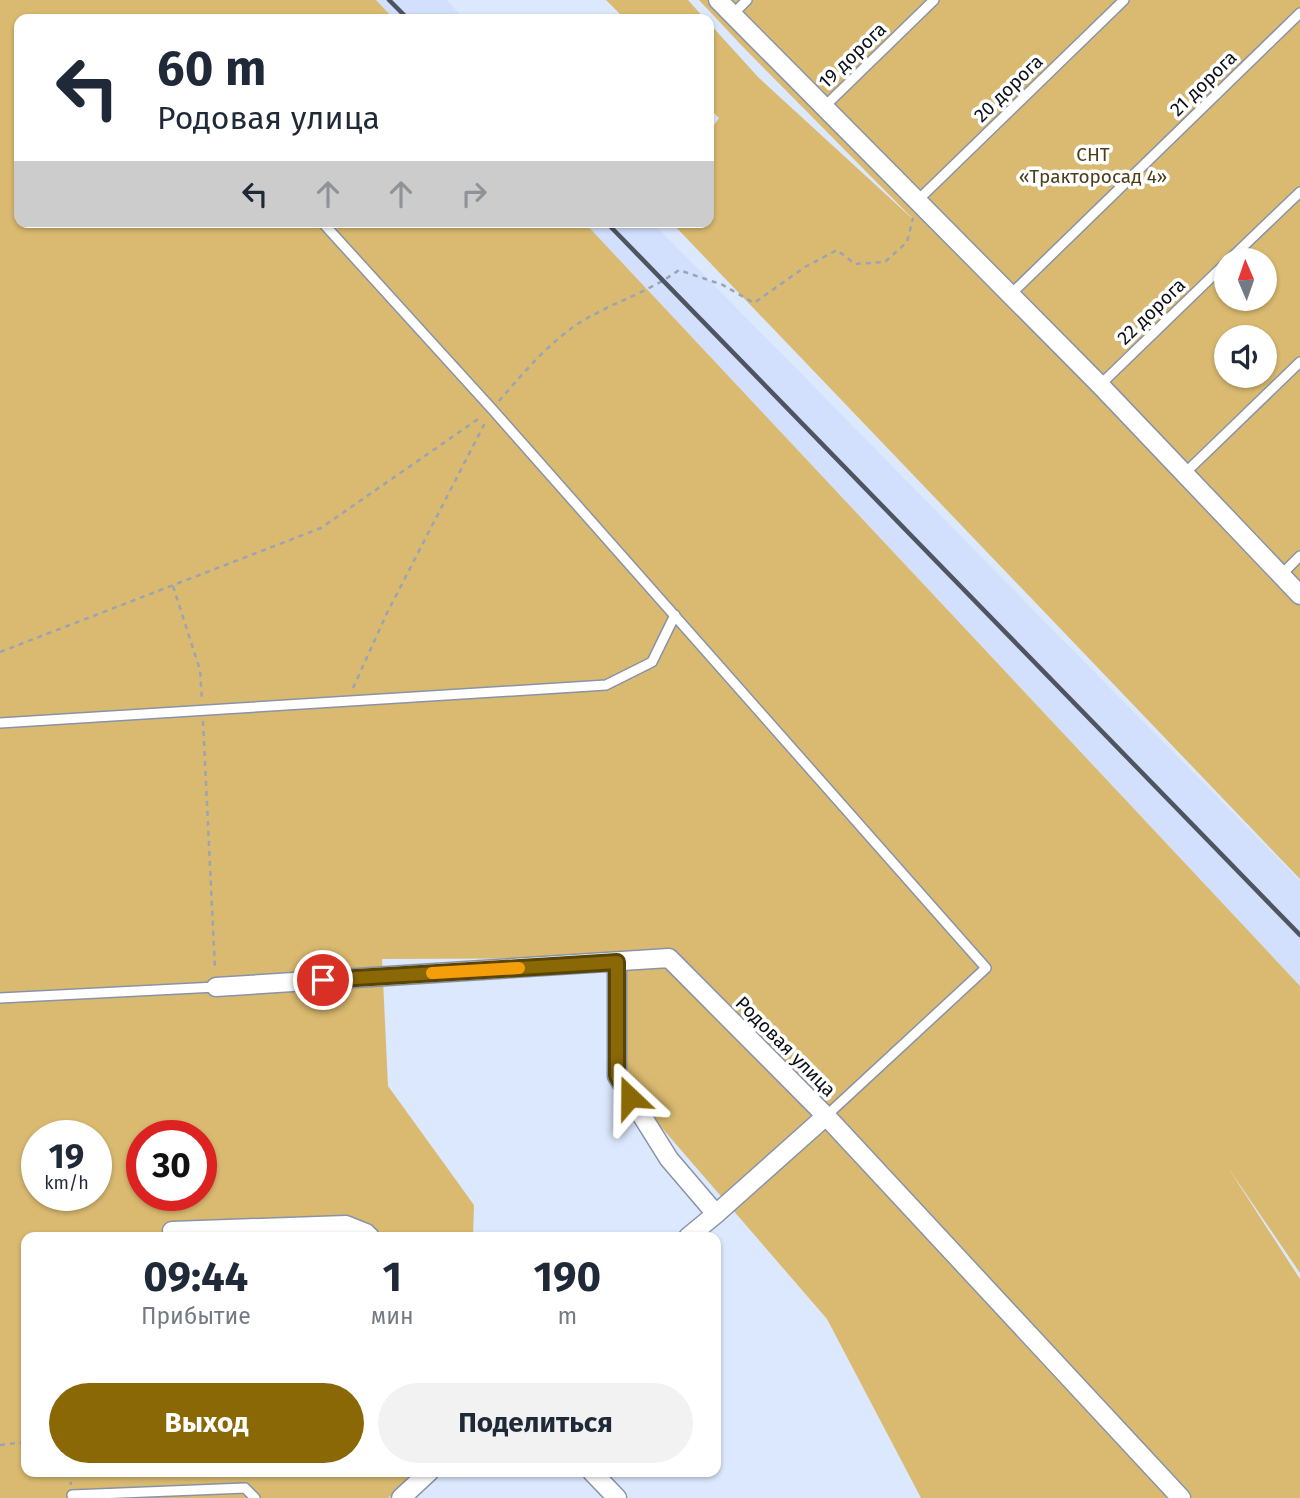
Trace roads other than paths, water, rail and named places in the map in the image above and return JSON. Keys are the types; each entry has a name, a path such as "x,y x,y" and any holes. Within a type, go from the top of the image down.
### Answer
{"street":[{"path":"718,0 1100,385 1300,595"},
{"name":"Родовая улица","path":"216,987 669,958 826,1116 1181,1498"},
{"path":"617,962 617,1076 669,1158 716,1214"},
{"path":"694,1232 826,1116"},
{"path":"172,1231 346,1225 364,1232"},
{"path":"401,1498 424,1477"},
{"path":"597,1477 617,1498"}],"lane":[{"path":"732,15 747,0"},
{"name":"19 дорога","path":"825,106 934,0"},
{"name":"20 дорога","path":"916,201 1124,0"},
{"name":"21 дорога","path":"1010,295 1300,13"},
{"name":"22 дорога","path":"1242,248 1300,192"},
{"path":"327,228 492,409 986,968 826,1116"},
{"name":"22 дорога","path":"1100,385 1214,275"},
{"path":"1183,475 1300,362"},
{"path":"1280,576 1300,556"},
{"path":"0,723 606,685 652,662 675,615"},
{"path":"0,998 216,987"},
{"path":"72,1495 245,1489 255,1498"}],"railway":[{"path":"389,0 403,14"},
{"path":"612,228 1300,935"}],"park label":[{"name":"СНТ «Тракторосад 4»","path":"1093,165"}]}
